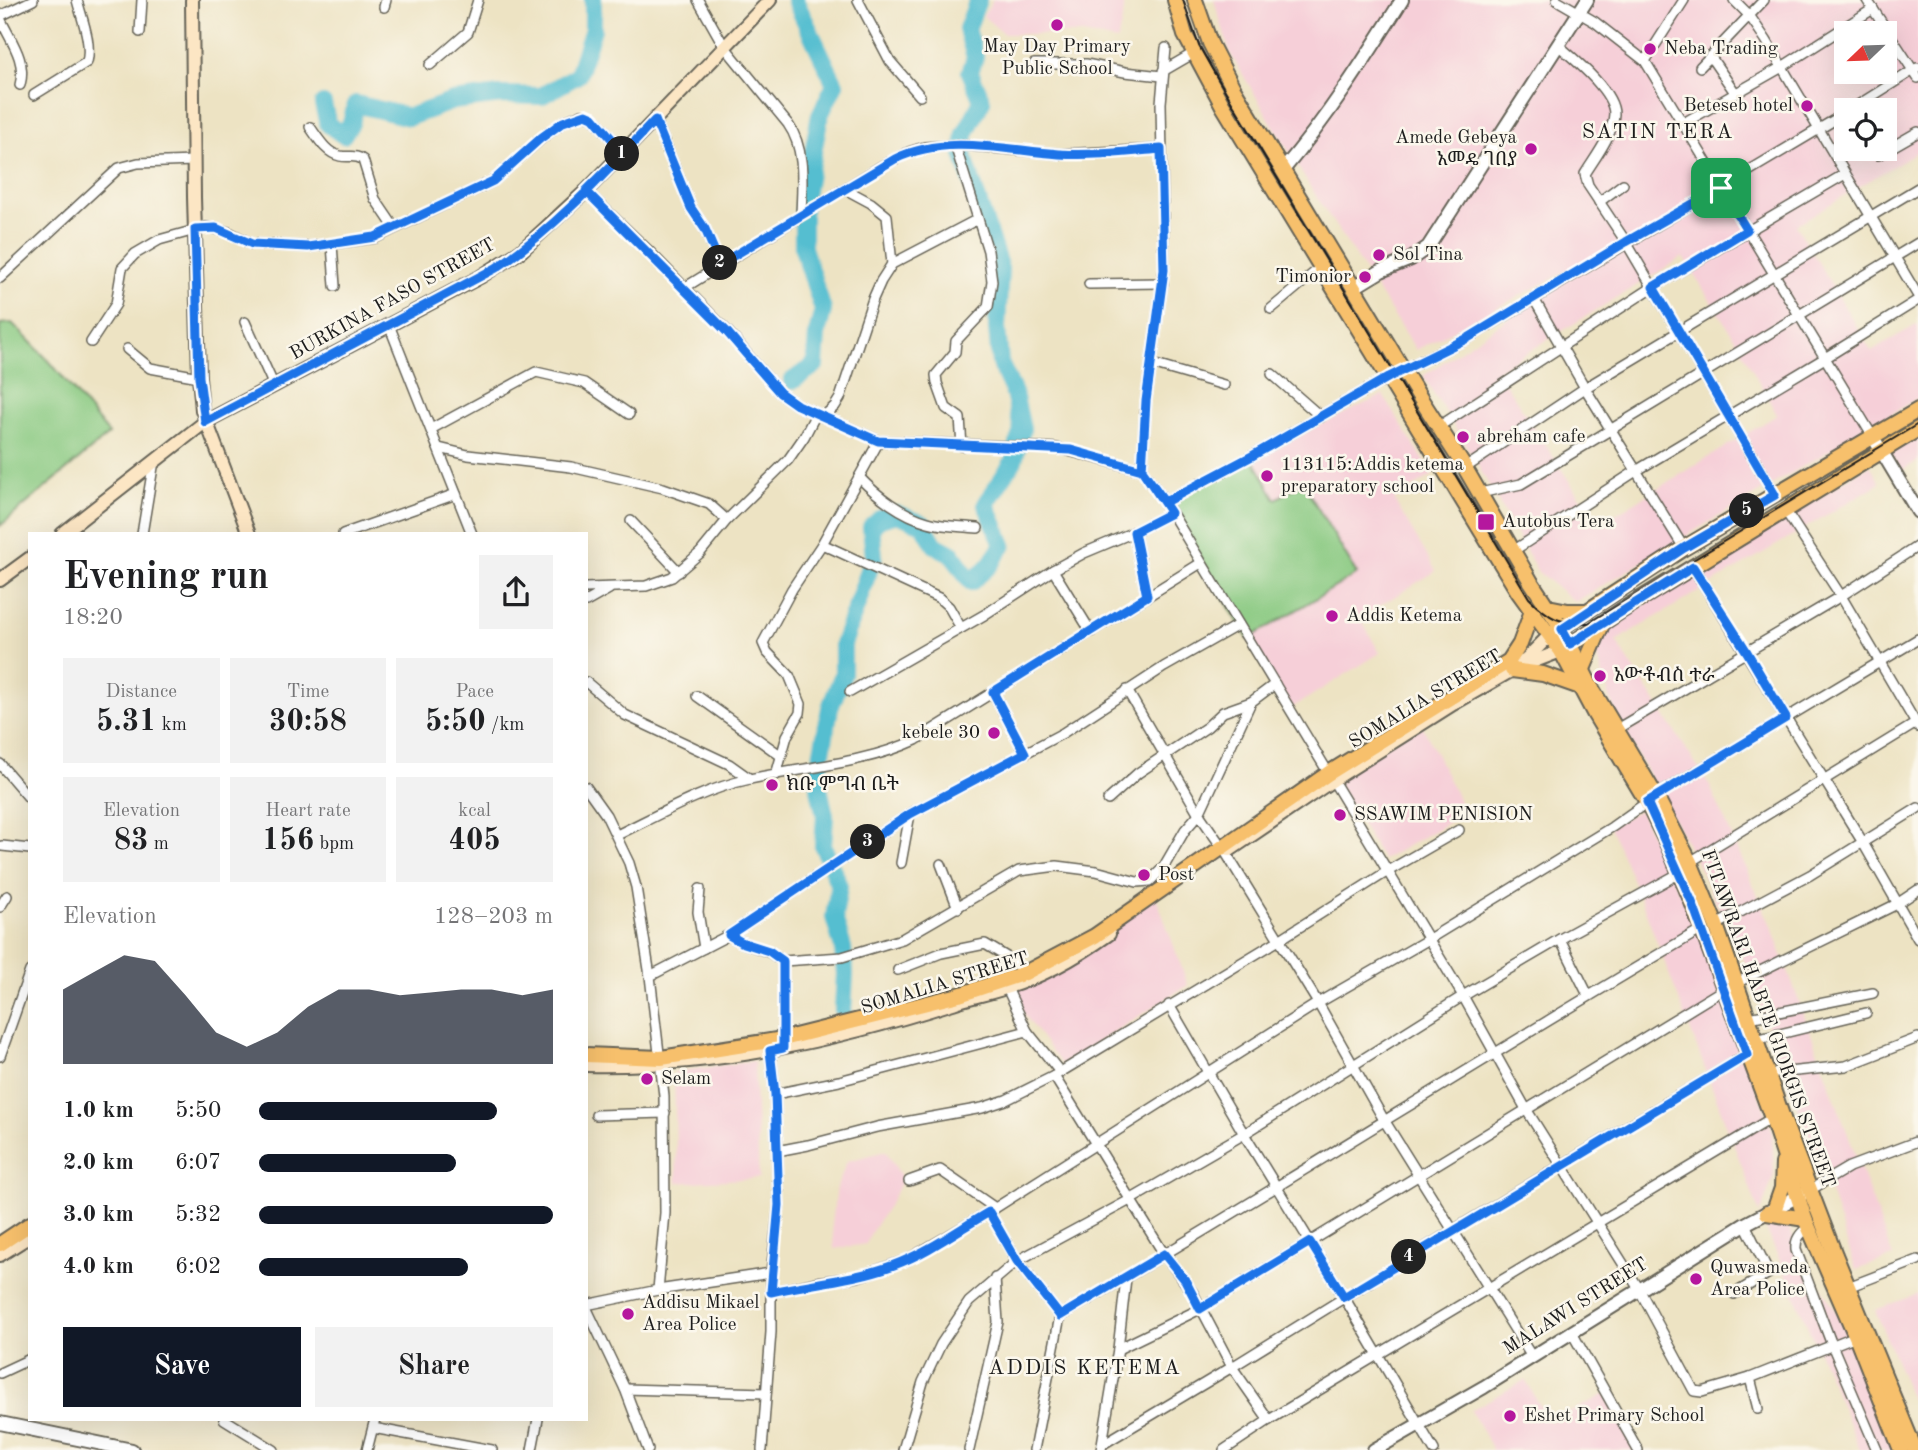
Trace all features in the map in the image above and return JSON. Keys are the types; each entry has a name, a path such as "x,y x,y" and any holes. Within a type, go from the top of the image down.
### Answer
{"main road":[{"path":"192,0 199,377 205,422 248,532"},
{"name":"BURKINA FASO STREET","path":"65,532 205,422 480,278 507,260 537,237 586,191 770,0"},
{"path":"1175,0 1182,27 1194,53 1263,174 1518,593 1532,611 1556,632"},
{"name":"FITAWRARI HABTE GIORGIS STREET","path":"1196,1 1210,43 1233,88 1548,607 1556,632 1583,669 1685,867 1730,987 1749,1018 1804,1194 1848,1287 1915,1450"},
{"path":"1515,669 1556,632 1684,548 1918,410"},
{"path":"1651,799 1580,687 1565,647 1918,429"},
{"path":"0,580 28,559"},
{"path":"1548,607 1590,611"},
{"path":"588,1065 662,1061 778,1046 1028,976 1095,936 1509,661 1520,643 1532,611"},
{"path":"1583,669 1601,625"},
{"name":"SOMALIA STREET","path":"1331,777 1515,669 1565,647"},
{"path":"1515,669 1544,674 1580,687"},
{"name":"SOMALIA STREET","path":"778,1046 863,1031 1007,988 1028,976"},
{"path":"1730,987 1747,1055 1782,1151 1804,1194 1806,1223 1856,1336 1901,1450"},
{"path":"588,1055 662,1061"},
{"path":"1782,1151 1782,1188 1771,1210 1806,1223"},
{"path":"0,1244 28,1225"},
{"path":"0,1255 28,1237"}],"street":[{"path":"20,85 23,74 21,62 0,17 33,0"},
{"path":"34,95 87,62 86,34 77,0"},
{"path":"140,32 142,0"},
{"path":"430,65 468,32 478,0"},
{"path":"698,0 723,46 797,138 804,213"},
{"path":"858,0 890,61 920,96"},
{"path":"1283,170 1310,139 1350,84 1402,0"},
{"path":"1557,0 1595,22 1645,61 1918,512"},
{"path":"1353,288 1381,271 1411,259 1428,247 1587,0"},
{"path":"1645,61 1684,0"},
{"path":"1513,551 1636,471 1825,358 1918,298 1783,67 1749,15 1734,0"},
{"path":"1700,68 1765,0"},
{"path":"1867,0 1916,72 1871,98"},
{"path":"1682,124 1783,67 1873,9"},
{"path":"1558,45 1595,80 1613,107 1611,128 1585,174 1588,185 1626,242 1775,495"},
{"path":"1142,470 1146,401 1163,283 1165,249 1161,149 1166,48"},
{"path":"1034,64 1086,64 1125,72 1163,74 1194,53"},
{"path":"1710,56 1736,94"},
{"path":"91,342 116,304 122,268 135,254 159,240 195,229 216,228 252,244 308,247 375,237 493,181 541,138 576,116 586,114 593,117 624,153"},
{"path":"655,120 691,208 705,229 720,264"},
{"path":"1165,502 1389,377 1447,349 1834,120"},
{"path":"310,127 329,151 338,156 358,156 363,160 375,199 394,227"},
{"path":"1897,144 1918,132"},
{"path":"684,288 845,189 909,152 925,147 962,145 1060,154 1161,149"},
{"path":"962,145 978,219 991,262 992,282 990,301 983,313 956,341 954,354 936,375 946,408 960,418 962,446"},
{"path":"0,278 119,168 138,163 194,161"},
{"path":"1438,426 1653,287 1845,174"},
{"path":"1599,202 1623,184"},
{"path":"1465,468 1585,388 1918,188"},
{"path":"845,189 871,203 887,216 892,264"},
{"path":"586,191 743,349 778,390 825,418 878,441 1071,450 1142,470 1165,502 1429,939 1526,1108 1639,1289 1696,1393 1750,1378 1856,1336"},
{"path":"588,588 655,585 679,572 788,460 804,437 832,410 840,398 873,299 892,264 978,219"},
{"path":"1480,493 1521,484 1918,243"},
{"path":"332,244 335,286"},
{"path":"1271,309 1321,267"},
{"path":"1089,284 1163,283"},
{"path":"1534,299 1585,388 1684,548"},
{"path":"245,322 274,386"},
{"path":"389,325 471,532"},
{"path":"127,349 150,368 199,377"},
{"path":"1152,364 1224,385"},
{"path":"431,429 536,372 584,383 629,414"},
{"path":"1272,374 1321,417"},
{"path":"776,775 780,755 790,728 800,713 801,704 789,675 766,652 763,643 792,589 822,544 878,441"},
{"path":"439,448 468,455 571,467 652,485 709,504 727,520"},
{"path":"142,532 154,461"},
{"path":"859,477 895,507 908,514 927,522 978,528"},
{"path":"349,532 456,494"},
{"path":"903,1450 923,1381 940,1344 969,1302 1017,1261 1244,1134 1463,996 1685,867 1917,724 1786,510"},
{"path":"850,692 961,628 1053,570 1171,513"},
{"path":"631,521 679,572"},
{"path":"1134,532 1147,596"},
{"path":"822,544 939,598 950,607 961,628"},
{"path":"1615,730 1918,547"},
{"path":"617,835 688,800 750,779 905,745 1201,563"},
{"path":"1693,567 1862,841 1918,939"},
{"path":"1053,570 1091,632"},
{"path":"588,601 611,588"},
{"path":"650,976 729,935 910,814 1082,722 1127,690 1238,625"},
{"path":"771,1292 857,1277 894,1265 992,1210 1318,1003 1429,939 1612,827 1651,799 1918,639"},
{"path":"588,684 628,717 729,764 750,779"},
{"path":"1108,800 1138,773 1207,727 1223,712 1251,702 1275,684"},
{"path":"1127,690 1199,814 1318,1003 1384,1120 1532,1357"},
{"path":"993,692 1025,753"},
{"path":"697,696 780,755"},
{"path":"729,935 769,951 783,961 847,957 902,939 1011,874 1049,865 1096,871 1137,882 1150,881 1163,868 1185,830 1199,814 1251,702"},
{"path":"0,764 28,797"},
{"path":"588,790 617,835 636,887 662,1061 665,1213 658,1290"},
{"path":"1060,1316 1495,1054 1588,995 1709,927 1801,880 1918,808"},
{"path":"901,863 910,814"},
{"path":"777,1151 808,1146 877,1127 982,1108 1006,1100 1057,1074 1459,830"},
{"path":"2,846 28,849"},
{"path":"941,864 958,908"},
{"path":"700,889 698,912 704,948"},
{"path":"1118,1349 1200,1309 1526,1108 1730,987 1897,904 1918,890"},
{"path":"0,907 7,896"},
{"path":"1560,939 1588,995"},
{"path":"898,970 942,953 985,944 1010,959 1028,976"},
{"path":"762,1450 771,1332 771,1273 779,1205 775,1094 783,961"},
{"path":"0,1056 28,976"},
{"path":"1007,988 1027,1031 1057,1074 1164,1254 1185,1280 1231,1367 1269,1420"},
{"path":"1749,1018 1873,993"},
{"path":"1169,1005 1434,1450"},
{"path":"1755,1040 1866,1013"},
{"path":"775,1094 839,1081 1027,1031"},
{"path":"1767,1074 1846,1066 1918,1038"},
{"path":"1102,1447 1452,1231 1747,1055"},
{"path":"596,1115 664,1113"},
{"path":"1224,1450 1269,1420 1772,1118"},
{"path":"1804,1194 1849,1167 1918,1141"},
{"path":"909,1181 940,1170 992,1210 1017,1261 1060,1316 1034,1450"},
{"name":"MALAWI STREET","path":"1374,1450 1532,1357 1745,1224 1804,1194"},
{"path":"1806,1223 1798,1239 1797,1251 1832,1345 1877,1450"},
{"path":"1734,1294 1769,1273 1745,1224"},
{"path":"1848,1287 1918,1260"},
{"path":"588,1306 658,1290 771,1273"},
{"path":"969,1450 998,1322 995,1278"},
{"path":"1102,1447 1126,1278"},
{"path":"588,1310 625,1389 648,1450"},
{"path":"1571,1331 1639,1450"},
{"path":"0,1373 28,1360"},
{"path":"1750,1378 1758,1409"},
{"path":"625,1389 766,1393"},
{"path":"227,1421 274,1450"},
{"path":"532,1450 538,1421"},
{"path":"0,1423 132,1450"},
{"path":"367,1450 374,1424 492,1450"}],"shaded area":[{"name":"May Day Primary Public School","path":"993,0 1124,0 1124,11 1117,41 1083,34 1004,34 983,16"},
{"path":"1214,0 1918,0 1918,151 1796,225 1871,351 1918,324 1918,398 1575,602 1538,572 1472,455 1423,376 1617,245 1416,350 1309,185 1231,55","holes":["1683,257 1739,345 1777,415 1598,525 1497,371"]},
{"path":"1383,395 1433,475 1394,500 1436,571 1360,618 1380,653 1290,709 1248,639 1252,457"},
{"path":"1918,433 1918,461 1901,471 1888,451"},
{"path":"1870,465 1880,483 1616,641 1709,784 1772,928 1893,1257 1856,1270 1750,973 1695,858 1616,716 1591,638"},
{"path":"1421,723 1465,813 1383,860 1334,779"},
{"path":"1639,810 1700,934 1772,1130 1774,1175 1760,1214 1642,902 1610,827"},
{"path":"1155,894 1188,985 1062,1065 1005,986"},
{"path":"754,1061 759,1178 677,1183 674,1072"},
{"path":"886,1151 902,1178 892,1200 866,1244 834,1249 832,1224 837,1187 847,1161"},
{"path":"1760,1214 1789,1229 1848,1330 1895,1450 1860,1450"},
{"path":"1918,1294 1918,1416 1875,1310"},
{"name":"Eshet Primary School","path":"1525,1380 1550,1422 1606,1394 1639,1450 1492,1450 1471,1410"}],"green space":[{"path":"12,323 51,363 109,434 0,526 0,324"},
{"path":"1252,457 1276,499 1303,483 1357,574 1248,639 1167,502"}],"waterway":[{"path":"323,104 328,124 343,135 351,123 356,104 409,117 453,101 501,95 541,96 578,75 593,29 593,0"},
{"path":"792,381 815,365 817,334 823,310 803,248 803,205 820,115 835,84 795,0"},
{"path":"843,1010 843,948 834,917 839,886 823,846 825,816 817,779 830,708 843,674 843,644 874,556 871,527 880,519 897,514 923,524 935,545 952,554 971,582 989,566 1003,545 986,504 1014,460 1022,429 1014,393 1000,363 997,327 1000,269 963,154 965,134 982,101 970,72 975,57 967,29 978,0"}],"tram line":[{"path":"1183,0 1199,46 1212,69 1529,598 1549,615 1562,621 1589,623 1918,424"}],"place":[{"name":"May Day Primary Public School","path":"1057,25"},
{"name":"Neba Trading","path":"1650,49"},
{"name":"Beteseb hotel","path":"1807,106"},
{"name":"Amede Gebeya አመዴ ገበያ","path":"1531,149"},
{"name":"Sol Tina","path":"1379,255"},
{"name":"Timonior","path":"1365,277"},
{"name":"abreham cafe","path":"1463,437"},
{"name":"113115:Addis ketema preparatory school","path":"1267,476"},
{"name":"Autobus Tera","path":"1486,522"},
{"name":"Addis Ketema","path":"1332,616"},
{"name":"አውቶብስ ተራ","path":"1600,676"},
{"name":"kebele 30","path":"994,733"},
{"name":"ክቡ ምግብ ቤት","path":"772,785"},
{"name":"SSAWIM PENISION","path":"1340,815"},
{"name":"Post","path":"1144,875"},
{"name":"Selam","path":"647,1079"},
{"name":"Quwasmeda Area Police","path":"1696,1279"},
{"name":"Addisu Mikael Area Police","path":"628,1314"},
{"name":"Eshet Primary School","path":"1510,1416"}],"district":[{"name":"SATIN TERA","path":"1658,132"},
{"name":"ADDIS KETEMA","path":"1085,1368"}],"route":[{"path":"1721,188 1468,338 1389,377 1252,456 1165,502 1142,470 1071,450 878,441 797,405 780,393 727,332 647,249 586,191 624,153 593,117 586,114 563,122 520,155 493,181 375,237 308,247 252,244 216,228 195,229 202,410 205,422 496,268 537,237 586,191 624,153 655,120 691,208 711,240 720,264 895,159 925,147 961,145 1060,154 1161,149 1164,270 1146,401 1142,470 1171,513 1134,532 1147,596 993,692 1025,753 910,814 729,935 769,951 783,961 783,1048 770,1051 775,1094 779,1205 771,1292 857,1277 894,1265 989,1212 1017,1261 1060,1316 1164,1254 1185,1280 1200,1309 1310,1242 1344,1297 1747,1055 1692,902 1647,802 1786,718 1693,567 1570,644 1562,629 1684,548 1775,495 1653,287 1747,230 1721,188"}]}
